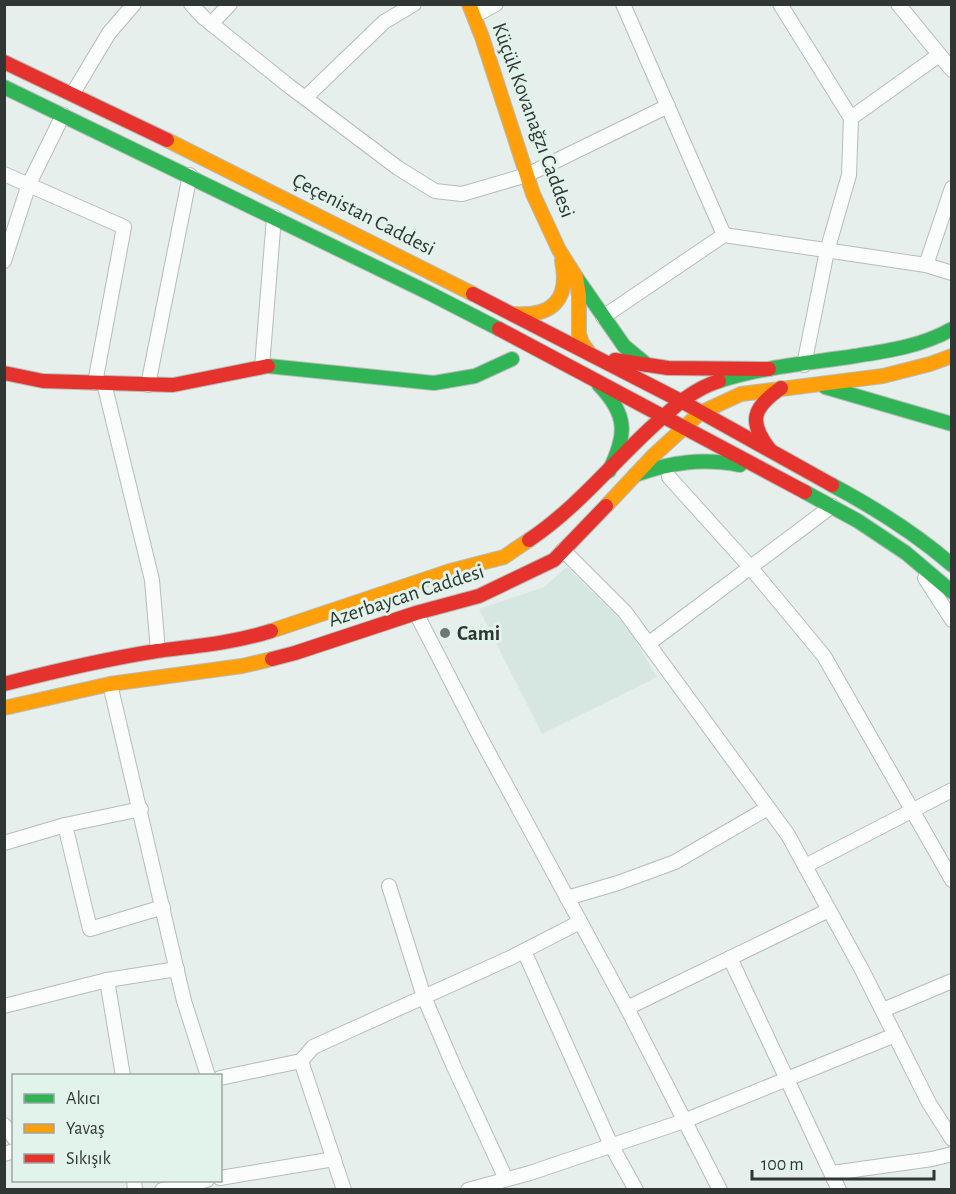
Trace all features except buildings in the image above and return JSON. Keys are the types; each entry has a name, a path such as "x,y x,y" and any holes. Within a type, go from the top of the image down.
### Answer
{"main road":[{"name":"Küçük Kovanağzı Caddesi","path":"472,10 533,194 559,250 576,277 579,334 590,354"},
{"name":"Çeçenistan Caddesi","path":"4,62 203,156 681,401 878,510 945,555 951,565"},
{"name":"Çeçenistan Caddesi","path":"4,87 190,175 429,293 590,376 858,520 906,552 951,592"},
{"name":"Küçük Kovanağzı Caddesi","path":"513,314 542,313 558,302 565,285 559,250"},
{"path":"576,277 624,346 648,366"},
{"name":"Azerbaycan Caddesi","path":"4,684 86,663 158,651 221,644 255,636 450,571 504,557 549,527 663,416 694,392 725,378 896,350 928,340 951,329"},
{"path":"590,354 648,366 682,369 769,369"},
{"name":"Azerbaycan Caddesi","path":"4,708 110,684 243,666 295,653 416,613 478,596 554,560 635,475 700,412 741,394 899,374 931,365 951,356"},
{"path":"4,373 43,381 173,385 272,366 434,383 460,381 489,372 512,359"},
{"path":"590,376 614,399 623,422 624,434 620,452 609,471"},
{"path":"802,385 844,391 951,424"},
{"path":"771,452 755,430 754,420 762,402 781,388"},
{"path":"635,475 665,464 699,459 712,459 762,468"}],"street":[{"path":"73,93 109,33 134,4"},
{"path":"191,4 211,24 304,98 398,168 435,191 462,194 527,175 668,106"},
{"path":"211,24 230,4"},
{"path":"304,98 384,22 414,4"},
{"path":"472,10 496,4"},
{"path":"623,4 724,235"},
{"path":"780,4 851,118 849,175 827,251 804,365"},
{"path":"898,4 951,70"},
{"path":"851,118 939,55"},
{"path":"4,261 29,184 63,114"},
{"path":"4,174 124,227 99,383 152,580 158,651"},
{"path":"148,385 190,175"},
{"path":"926,265 951,188"},
{"path":"262,367 274,217"},
{"path":"603,317 724,235 926,265 951,273"},
{"path":"669,477 751,568 824,656 951,880"},
{"path":"648,644 832,506"},
{"path":"564,550 625,612 788,835 883,1011 929,1103 951,1138"},
{"path":"906,552 931,585 951,620"},
{"path":"416,613 481,739 627,1008 720,1190"},
{"path":"110,684 141,808 184,1001 207,1074"},
{"path":"805,866 951,790"},
{"path":"4,843 65,825 141,808"},
{"path":"567,898 618,883 675,862 768,808"},
{"path":"65,825 90,929 163,908"},
{"path":"389,886 424,997 454,1068 507,1179"},
{"path":"627,1008 829,910"},
{"path":"222,1078 301,1061 313,1047 524,951 580,922"},
{"path":"524,951 611,1145 636,1190"},
{"path":"730,958 839,1190"},
{"path":"4,1006 107,980 177,969"},
{"path":"107,980 123,1074"},
{"path":"883,1011 951,981"},
{"path":"468,1190 684,1120 895,1035"},
{"path":"301,1061 344,1190"},
{"path":"832,1173 932,1160 951,1154"},
{"path":"222,1178 334,1159"},
{"path":"162,1190 189,1182"}],"shaded area":[{"path":"567,567 627,626 657,677 542,734 479,609 544,587"}],"traffic: fast":[{"path":"4,87 499,329"},
{"path":"576,277 624,346 647,365"},
{"path":"719,381 769,369 905,347 929,340 952,329"},
{"path":"268,366 434,383 475,376 512,359"},
{"path":"599,385 615,406 622,426 619,447 609,471"},
{"path":"825,387 952,424"},
{"path":"635,475 661,467 687,463 713,462 740,465"},
{"path":"832,485 894,522 924,542 952,565"},
{"path":"805,492 858,521 906,553 952,592"}],"traffic: slow":[{"path":"469,4 533,194 559,250 576,277 579,296 579,334 590,354"},
{"path":"167,140 473,294"},
{"path":"513,314 538,312 548,309 555,303 563,286 562,261"},
{"path":"606,506 653,456 700,413 741,394 883,376 952,356"},
{"path":"271,631 450,571 504,557 529,540"},
{"path":"4,708 110,684 242,666 272,659"}],"traffic: jam":[{"path":"4,62 167,140"},
{"path":"473,294 681,401 832,485"},
{"path":"499,329 805,492"},
{"path":"615,360 668,368 769,369"},
{"path":"4,373 43,381 173,385 268,366"},
{"path":"529,540 579,500 676,405 692,394 719,381"},
{"path":"770,450 758,431 756,416 764,402 781,388"},
{"path":"272,659 416,613 479,596 554,560 606,506"},
{"path":"4,684 118,658 229,641 271,631"}],"place":[{"name":"Cami","path":"445,633"}]}
